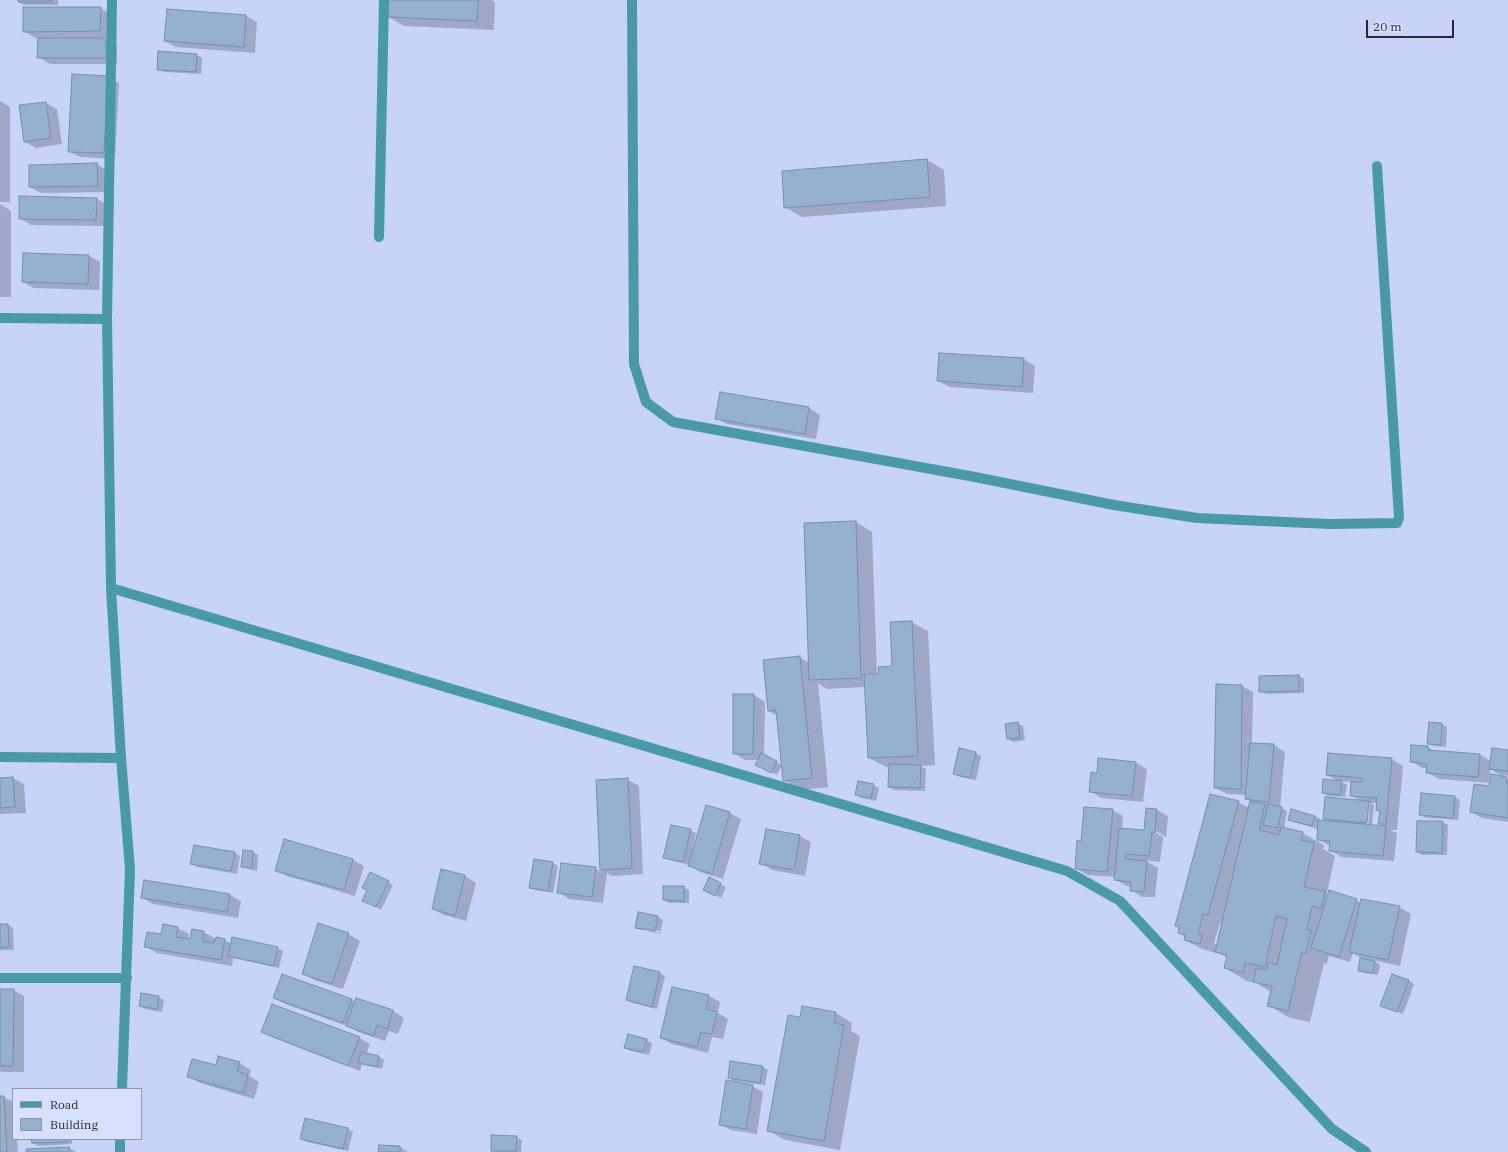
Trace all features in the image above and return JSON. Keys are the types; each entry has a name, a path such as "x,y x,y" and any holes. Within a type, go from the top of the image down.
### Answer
{"street":[{"path":"112,0 107,319 111,588 121,758 130,869 122,1088"},
{"path":"379,237 384,0"},
{"path":"632,0 634,364 646,402 673,422 975,477 1114,505 1197,518 1330,524 1397,523 1399,518 1377,166"},
{"path":"0,318 107,319"},
{"path":"111,588 1067,871 1120,901 1332,1129 1366,1152"},
{"path":"0,757 121,758"},
{"path":"0,978 127,978"},
{"path":"120,1140 120,1152"}],"building":[{"path":"18,0 53,0 53,2 18,2"},
{"path":"387,0 478,0 477,21 386,17"},
{"path":"23,7 101,7 100,31 23,32"},
{"path":"167,9 246,15 244,47 164,41"},
{"path":"38,38 106,38 106,58 37,58"},
{"path":"158,51 197,54 196,72 157,70"},
{"path":"72,74 108,76 104,153 68,152"},
{"path":"46,102 51,138 24,142 19,105"},
{"path":"927,159 930,197 784,208 782,171"},
{"path":"97,163 98,186 29,187 29,165"},
{"path":"19,196 97,198 96,220 19,219"},
{"path":"23,253 89,255 88,284 22,282"},
{"path":"939,353 1024,358 1022,387 937,381"},
{"path":"720,392 809,407 805,434 715,419"},
{"path":"856,521 861,678 809,680 804,523"},
{"path":"912,621 918,756 868,758 864,674 879,674 878,667 892,666 890,622"},
{"path":"800,656 812,778 783,781 776,710 768,711 763,660"},
{"path":"1299,675 1299,691 1259,692 1259,676"},
{"path":"1216,684 1242,685 1241,789 1214,788"},
{"path":"733,694 754,694 753,754 733,754"},
{"path":"1018,722 1020,738 1007,739 1005,724"},
{"path":"1429,722 1442,723 1441,745 1427,744"},
{"path":"1250,743 1274,744 1269,802 1245,799"},
{"path":"1411,745 1428,746 1428,750 1480,754 1478,777 1426,773 1427,764 1410,762"},
{"path":"959,748 976,752 970,778 953,774"},
{"path":"1492,748 1508,750 1508,771 1489,769"},
{"path":"761,753 777,761 771,773 755,765"},
{"path":"1328,753 1392,758 1386,824 1378,824 1380,811 1376,810 1377,798 1350,796 1351,782 1362,782 1362,778 1326,775"},
{"path":"1098,758 1136,762 1132,796 1089,792 1091,772 1097,773"},
{"path":"889,764 921,765 920,788 888,787"},
{"path":"1491,774 1507,777 1508,818 1470,812 1474,784 1489,786"},
{"path":"13,777 15,807 0,808 0,778"},
{"path":"628,778 632,868 600,870 596,780"},
{"path":"1323,779 1342,781 1340,795 1322,793"},
{"path":"858,781 874,784 871,798 855,795"},
{"path":"1421,793 1455,796 1453,818 1419,815"},
{"path":"1210,794 1239,801 1208,915 1203,914 1198,934 1202,935 1200,944 1184,940 1185,935 1178,933 1179,927 1175,926"},
{"path":"1325,797 1369,801 1367,823 1323,819"},
{"path":"1250,801 1265,804 1259,830 1279,835 1281,827 1303,832 1301,840 1314,843 1304,887 1325,891 1321,909 1312,906 1307,930 1311,930 1306,953 1302,952 1288,1011 1267,1006 1272,986 1253,982 1256,968 1267,970 1268,962 1277,965 1287,919 1276,916 1265,967 1245,963 1243,973 1224,968 1227,955 1215,952"},
{"path":"1268,804 1282,807 1278,828 1263,825"},
{"path":"706,805 730,812 712,874 688,866"},
{"path":"1084,807 1113,809 1107,872 1075,869 1077,840 1081,841"},
{"path":"1146,808 1157,809 1155,832 1152,832 1149,856 1126,854 1125,859 1147,861 1144,892 1130,891 1131,882 1114,880 1119,828 1144,830"},
{"path":"1291,809 1315,816 1312,826 1288,820"},
{"path":"1318,820 1386,826 1383,856 1329,851 1330,841 1317,840"},
{"path":"1417,821 1443,821 1442,853 1416,852"},
{"path":"671,825 691,829 683,862 663,858"},
{"path":"766,829 800,835 794,870 759,864"},
{"path":"284,839 353,859 344,890 275,871"},
{"path":"194,845 235,852 231,871 190,864"},
{"path":"243,850 253,851 252,868 241,867"},
{"path":"534,859 553,862 548,891 529,888"},
{"path":"561,863 596,867 592,897 557,893"},
{"path":"441,869 465,875 455,916 432,909"},
{"path":"370,872 389,881 376,907 362,901 367,890 362,888"},
{"path":"709,877 721,883 715,896 703,890"},
{"path":"144,880 230,894 227,912 141,898"},
{"path":"663,886 684,886 684,901 663,900"},
{"path":"1329,890 1357,899 1339,957 1311,948"},
{"path":"1361,899 1400,906 1388,960 1349,952"},
{"path":"638,912 658,916 655,931 635,928"},
{"path":"318,923 349,933 332,984 302,974"},
{"path":"0,924 8,924 9,947 0,948"},
{"path":"163,924 178,927 176,937 190,939 192,929 204,931 202,941 214,943 216,937 225,939 221,960 144,947 147,932 161,934"},
{"path":"232,937 278,947 274,966 228,956"},
{"path":"1360,958 1375,961 1373,973 1358,971"},
{"path":"634,966 660,972 652,1007 626,1000"},
{"path":"282,974 352,999 343,1023 273,998"},
{"path":"1392,974 1409,980 1397,1012 1380,1006"},
{"path":"672,987 709,995 706,1009 717,1012 712,1034 701,1032 697,1047 660,1038"},
{"path":"0,989 14,989 13,1066 0,1066"},
{"path":"141,993 159,996 157,1009 139,1006"},
{"path":"356,998 393,1010 387,1029 377,1025 374,1036 346,1026"},
{"path":"272,1004 360,1037 348,1066 261,1032"},
{"path":"802,1006 836,1012 834,1023 844,1025 824,1141 767,1131 788,1015 800,1017"},
{"path":"628,1034 647,1039 643,1052 624,1048"},
{"path":"361,1052 379,1056 377,1067 358,1063"},
{"path":"218,1056 240,1062 237,1071 248,1075 243,1093 187,1077 192,1059 216,1065"},
{"path":"730,1061 763,1066 760,1083 728,1078"},
{"path":"726,1080 753,1085 746,1129 719,1125"},
{"path":"0,1096 4,1096 7,1152 0,1152"},
{"path":"305,1118 348,1128 343,1149 300,1139"},
{"path":"491,1135 517,1136 516,1151 491,1151"},
{"path":"31,1140 67,1140 67,1142 32,1143"},
{"path":"379,1145 400,1146 400,1152 378,1152"},
{"path":"69,1147 70,1152 26,1152 26,1149"}]}
